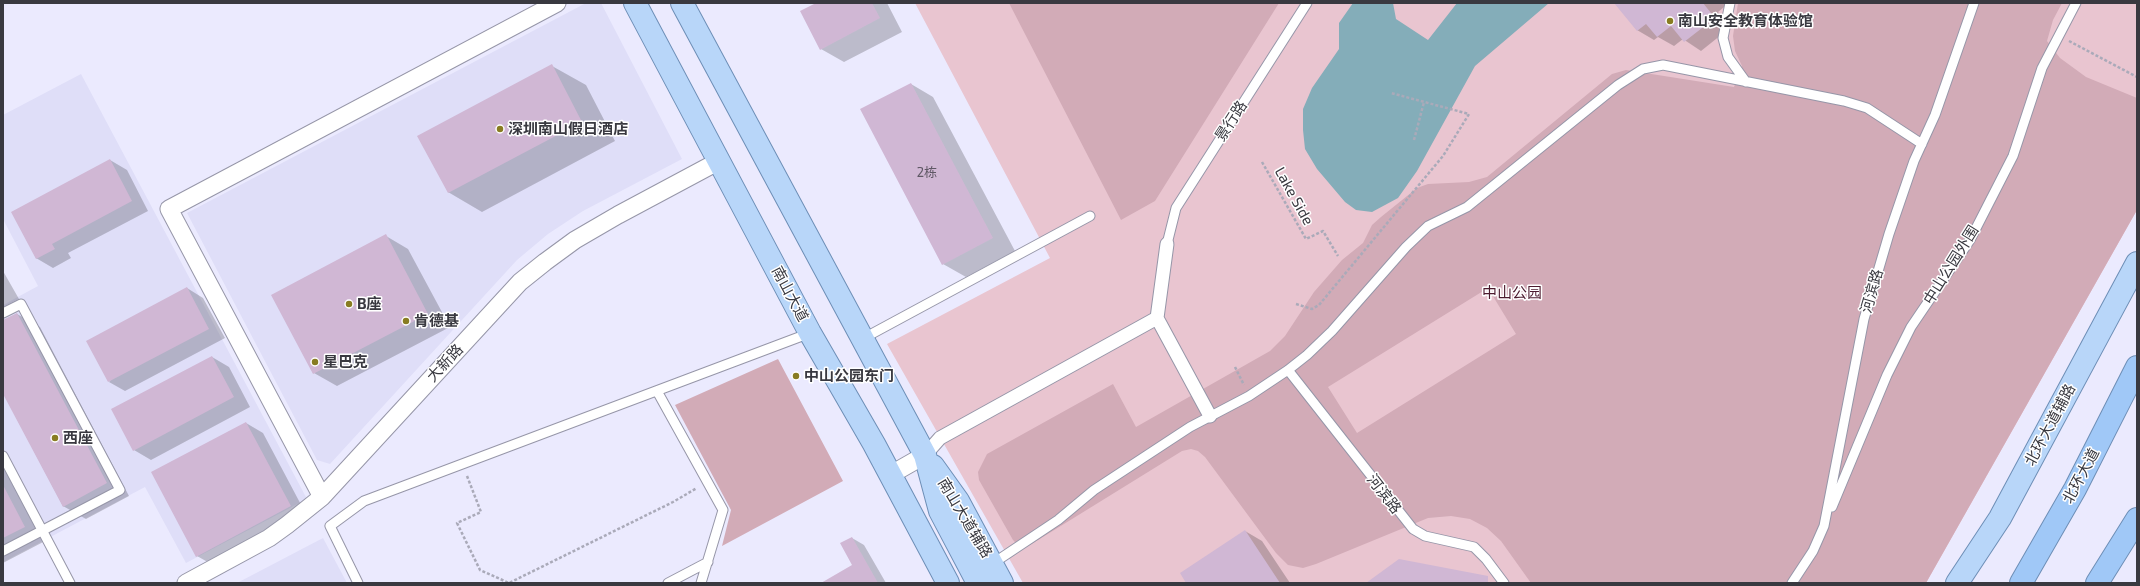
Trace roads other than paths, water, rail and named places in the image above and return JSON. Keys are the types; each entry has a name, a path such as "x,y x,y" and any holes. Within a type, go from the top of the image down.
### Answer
{"highway":[{"name":"北环大道","path":"2021,583 2075,488 2137,367"},
{"path":"2097,583 2137,518"}],"main road":[{"name":"南山大道","path":"635,3 810,333 890,475 948,583"},
{"path":"682,3 864,338 925,455 940,511 978,583"},
{"name":"北环大道辅路","path":"1957,583 2000,518 2137,263"},
{"name":"南山大道辅路","path":"925,455 958,501 1002,583"}],"street":[{"path":"322,497 169,209 557,3"},
{"name":"大新路","path":"186,583 269,538 322,497 520,282 575,240 719,161"},
{"path":"1167,244 1157,318 1210,416"},
{"path":"890,475 925,455 940,438 1157,318"}],"lane":[{"name":"景行路","path":"1167,244 1176,208 1306,3"},
{"path":"1730,3 1723,38 1728,58 1746,82"},
{"name":"河滨路","path":"1792,583 1813,551 1824,526 1864,319 1889,234 1922,144 1935,115 1974,3"},
{"name":"中山公园外围","path":"1824,526 1887,375 1911,327 1970,240 2013,156 2042,68 2076,3"},
{"path":"992,564 1058,520 1094,490 1190,427 1249,396 1288,370 1307,355 1332,331 1406,247 1428,226 1467,207 1618,85 1643,69 1663,65 1844,101 1867,108 1922,144"},
{"path":"864,338 1090,216"},
{"path":"3,313 21,304 120,490 3,551"},
{"path":"358,583 330,526 364,501 810,333"},
{"name":"河滨路","path":"1288,370 1412,529 1425,536 1474,547 1486,559 1504,583"},
{"path":"657,391 723,510 701,583"},
{"path":"3,456 70,583"},
{"path":"668,583 708,562"}],"place":[{"name":"南山安全教育体验馆","path":"1670,21"},
{"name":"深圳南山假日酒店","path":"500,129"},
{"name":"B座","path":"349,304"},
{"name":"肯德基","path":"406,321"},
{"name":"星巴克","path":"315,362"},
{"name":"中山公园东门","path":"796,376"},
{"name":"西座","path":"55,438"}],"park label":[{"name":"中山公园","path":"1512,293"}]}
